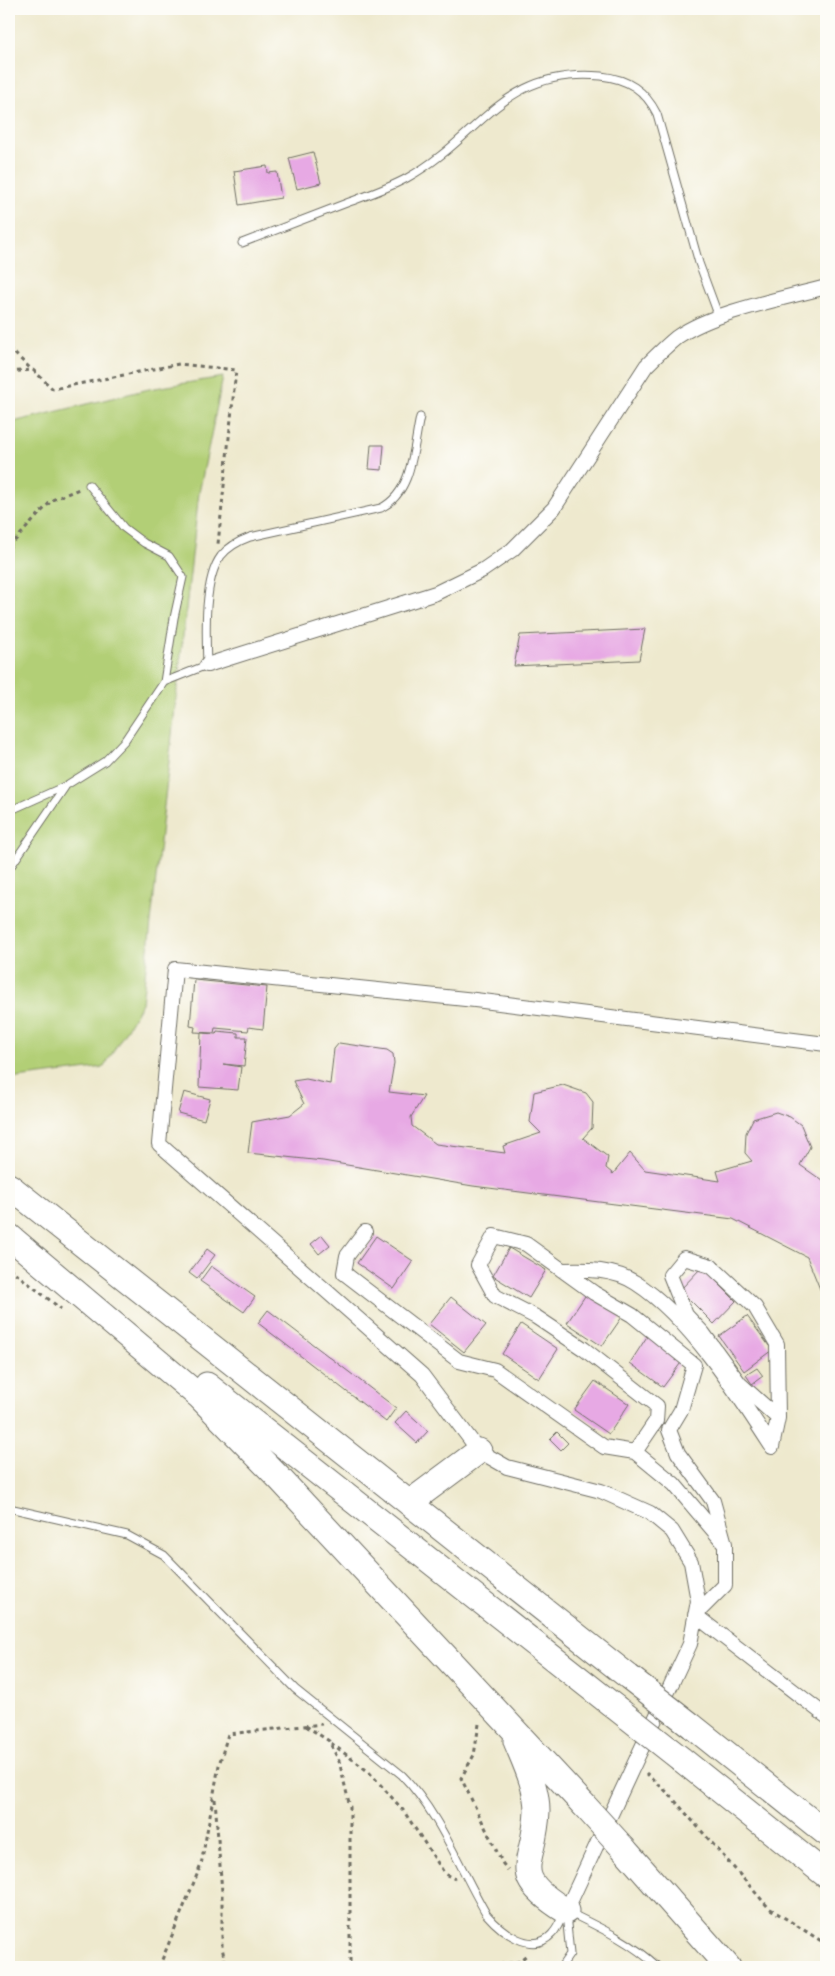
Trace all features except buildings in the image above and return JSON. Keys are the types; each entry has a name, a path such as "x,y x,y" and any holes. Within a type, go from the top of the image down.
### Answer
{"highway":[{"path":"9,1186 826,1833"},
{"path":"9,1229 826,1875"},
{"path":"9,1236 200,1397 583,1804 728,1967"},
{"path":"409,1503 479,1452"},
{"path":"509,1725 530,1774 537,1809 526,1870 532,1885 545,1898 566,1911"},
{"path":"698,1731 826,1821"}],"street":[{"path":"207,665 436,593 483,570 512,550 554,508 646,366 660,351 678,337 719,317 826,287"},
{"path":"566,1911 690,1644 698,1601 691,1562 672,1531 650,1513 601,1491 507,1467 479,1452 422,1375 159,1144 175,969 466,999 826,1044"},
{"path":"365,1232 347,1256 344,1273 458,1362 495,1370 604,1447 635,1452 674,1484 725,1544"},
{"path":"635,1452 656,1421 657,1406 584,1349 536,1317 495,1296 478,1265 494,1236 526,1244 594,1293 632,1315 694,1365 681,1410 669,1430 678,1453 713,1501 725,1544 725,1585 695,1615"},
{"path":"562,1270 596,1269 635,1283 676,1317 735,1389 772,1447 778,1418 777,1344 755,1307 711,1266 684,1258 670,1275 686,1315 703,1333 740,1384 778,1418"},
{"path":"695,1615 826,1716"}],"lane":[{"path":"242,243 406,178 436,159 496,105 532,84 577,74 613,78 638,89 653,105 657,114 699,263 719,317"},
{"path":"164,682 207,665 207,620 215,566 230,547 250,537 381,508 388,504 404,486 420,417"},
{"path":"9,811 65,786 89,772 115,752 164,682 174,618 184,577 169,556 144,543 124,528 89,485"},
{"path":"9,869 65,786"},
{"path":"9,1508 127,1536 164,1555 295,1689 402,1775 416,1789 436,1820 487,1916 509,1936 533,1942 542,1940 552,1934 566,1911"},
{"path":"561,1967 570,1954 566,1911"},
{"path":"566,1911 617,1935 658,1967"}],"path":[{"path":"9,348 53,389 179,364 236,370 215,566"},
{"path":"9,372 32,370"},
{"path":"9,547 52,500 89,485"},
{"path":"9,1268 66,1313"},
{"path":"474,1717 480,1725 474,1755 462,1778 502,1864 514,1877"},
{"path":"159,1967 201,1865 218,1765 228,1734 337,1723"},
{"path":"306,1726 369,1772 403,1810 445,1874 472,1890"},
{"path":"329,1741 339,1761 350,1807 350,1967"},
{"path":"634,1763 669,1794 769,1908 826,1944"},
{"path":"214,1794 222,1892 222,1947 226,1967"},
{"path":"484,1967 518,1962 542,1940"}],"green space":[{"path":"223,377 199,493 142,1003 104,1067 9,1079 9,423 149,389"}]}
